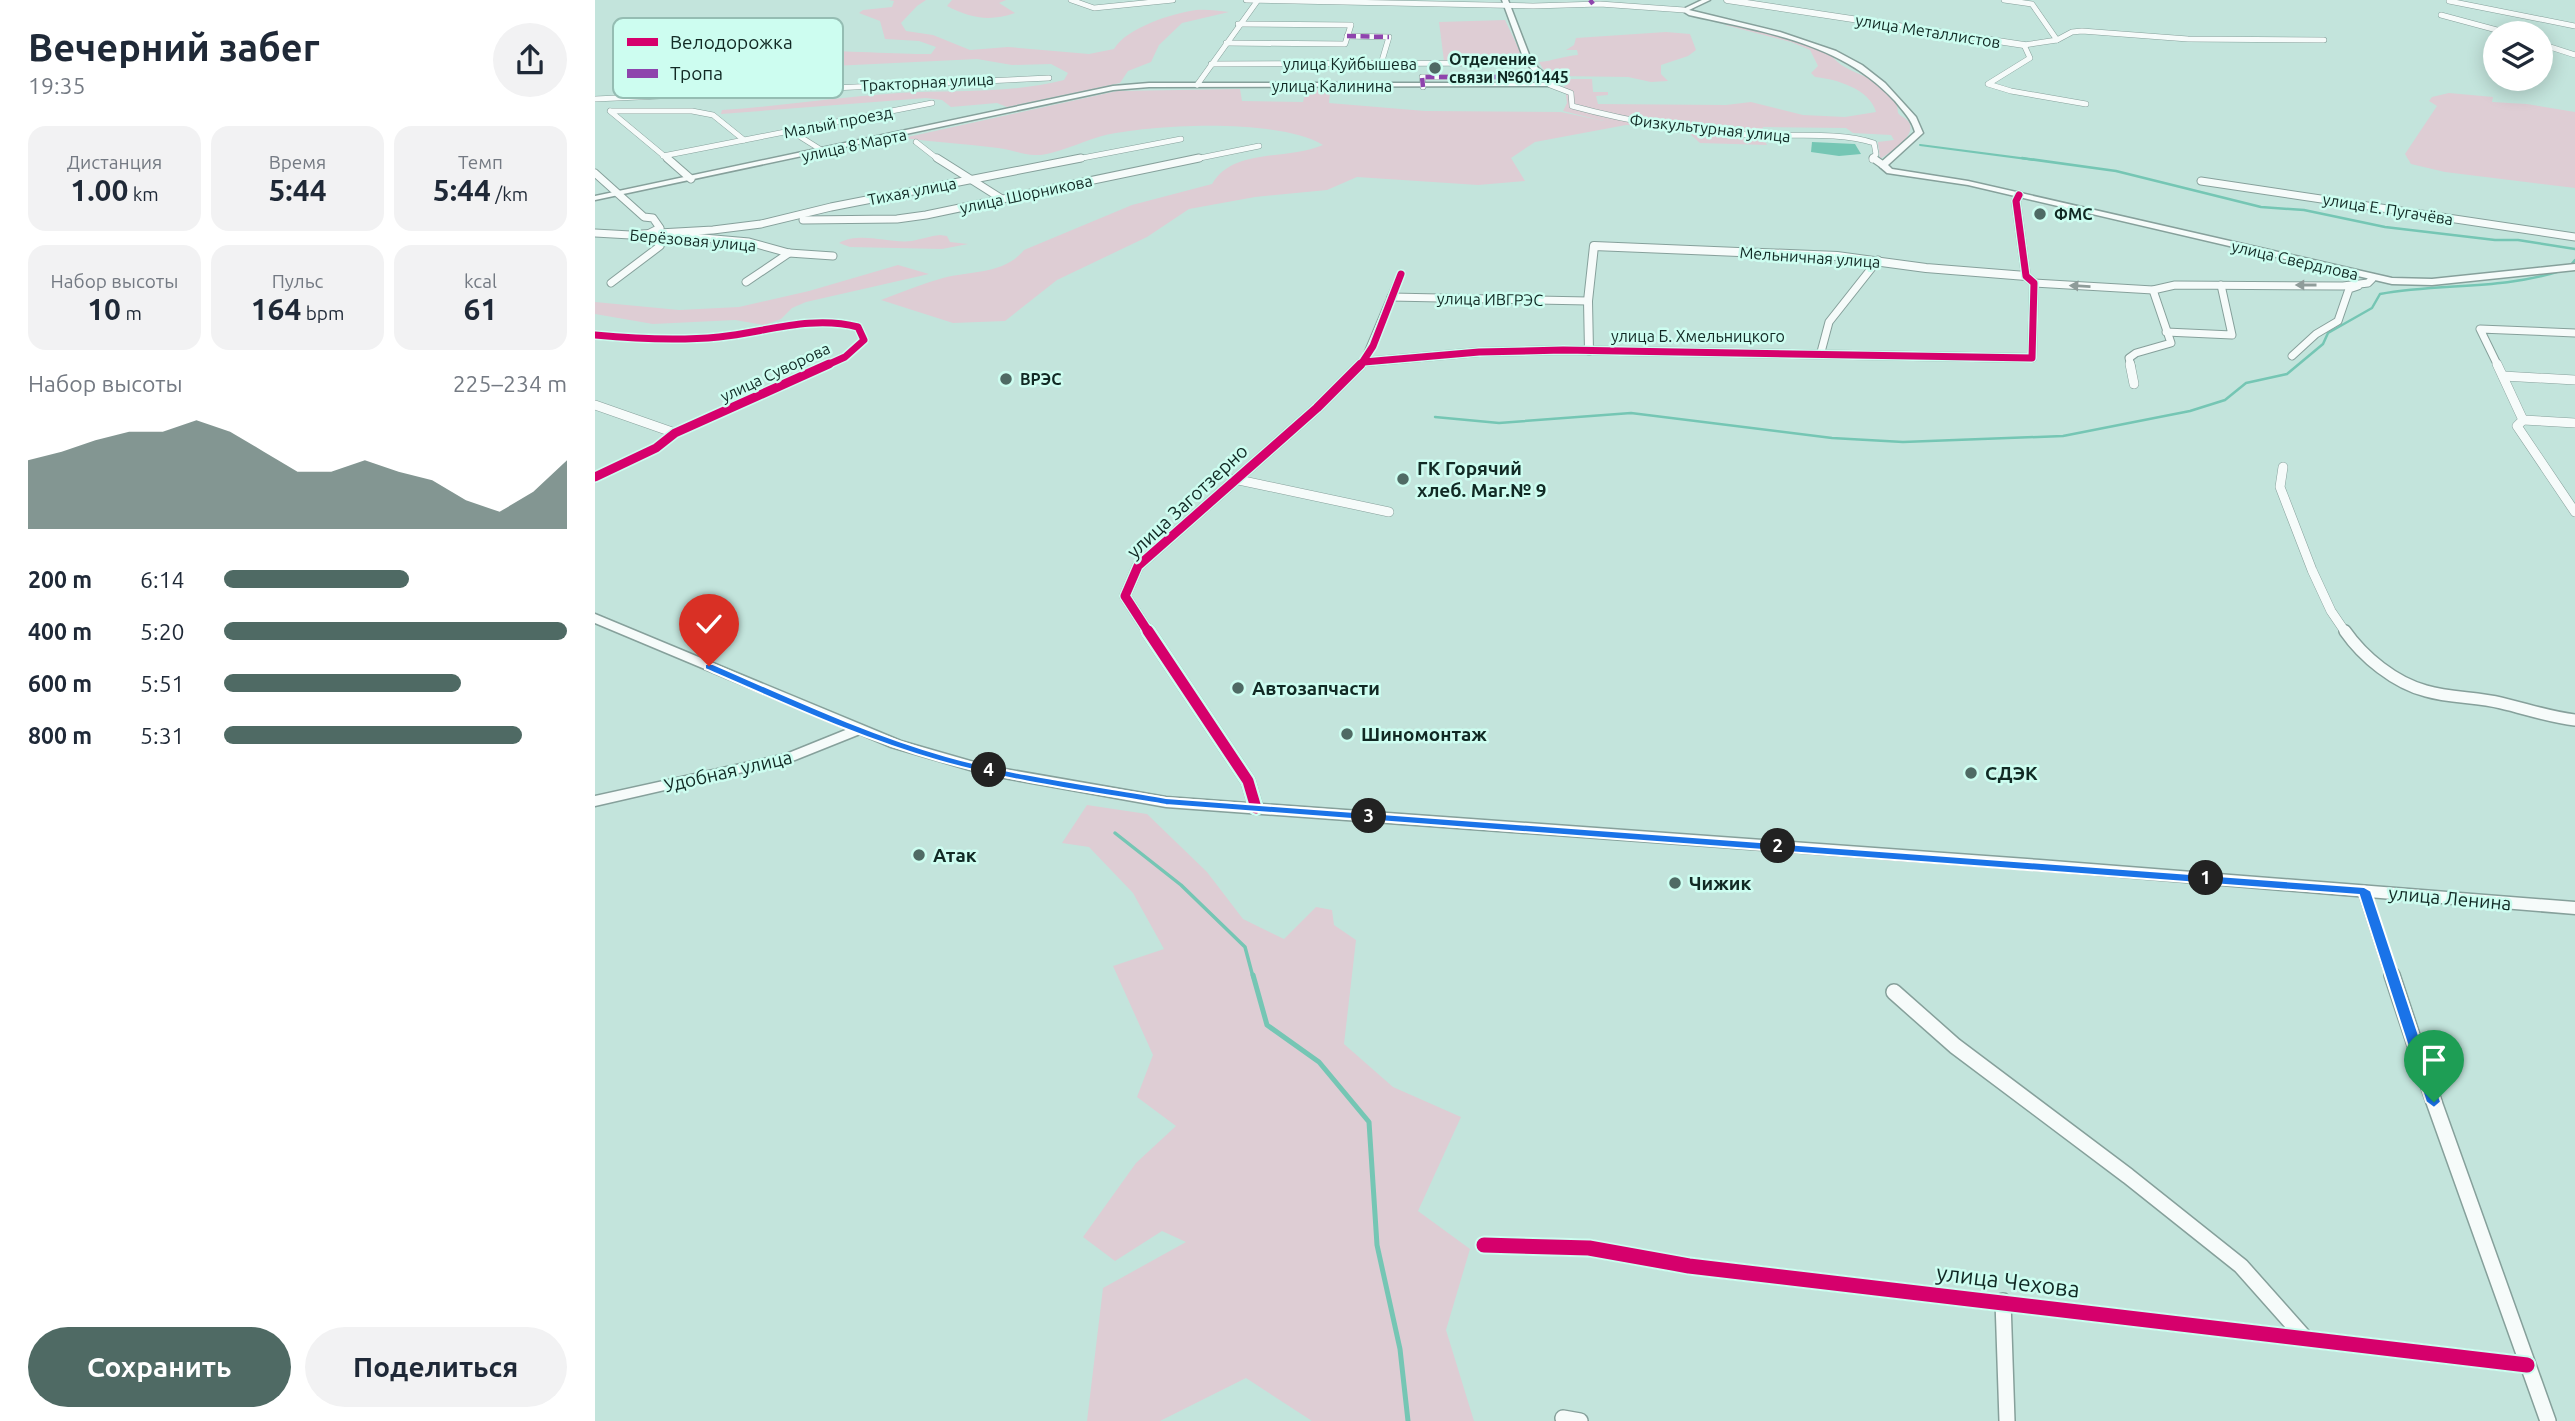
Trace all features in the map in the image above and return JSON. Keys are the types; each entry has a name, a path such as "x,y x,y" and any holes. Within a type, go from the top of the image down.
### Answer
{"main road":[{"path":"1684,10 1707,0"},
{"name":"Физкультурная улица","path":"1506,2 1530,63 1539,75 1549,81"},
{"path":"1684,10 1691,14 1799,38 1878,79 1890,89 1918,124 1919,133 1883,165"},
{"path":"1530,86 1539,75"},
{"name":"улица Калинина","path":"1113,88 1198,85 1509,87 1530,86 1549,81"},
{"name":"улица 8 Марта","path":"595,198 1113,88"},
{"name":"улица Свердлова","path":"1883,165 1890,171 1937,176 2370,281 2432,282 2575,267"},
{"name":"улица Ленина","path":"595,618 858,730 942,758 1018,776 1166,802 2575,908"},
{"name":"Удобная улица","path":"595,801 790,757 858,730"}],"street":[{"path":"1071,0 1094,8 1173,0"},
{"path":"1246,0 1591,2 1684,10"},
{"path":"1198,85 1238,24 1258,0"},
{"name":"улица Металлистов","path":"1727,0 2024,45 2048,44 2072,32 2082,31 2188,39 2324,40"},
{"path":"2004,0 2032,4 2057,40"},
{"path":"2449,1 2575,26"},
{"path":"2441,15 2483,26"},
{"path":"1226,43 1345,44 1351,25 1238,24"},
{"path":"1347,36 1389,37 1381,64"},
{"path":"2024,45 2030,58 1988,84 2011,92 2086,104"},
{"path":"2553,48 2575,55"},
{"name":"улица Куйбышева","path":"1211,64 1530,63"},
{"path":"1423,87 1422,77 1539,75"},
{"path":"1478,87 1480,77"},
{"name":"Тракторная улица","path":"843,87 1049,78"},
{"name":"Физкультурная улица","path":"1549,81 1571,93 1572,106 1638,122 1731,133 1857,138 1874,143 1876,154 1872,160 1883,165"},
{"path":"610,98 606,104 611,111 691,178"},
{"name":"Тракторная улица","path":"595,99 613,98"},
{"name":"Малый проезд","path":"663,156 933,103"},
{"path":"611,111 692,111 713,115 744,140"},
{"path":"791,131 823,151"},
{"name":"Тихая улица","path":"648,235 721,230 790,220 831,207 1181,139"},
{"path":"916,142 1002,199"},
{"name":"улица Шорникова","path":"790,220 897,219 1259,146"},
{"path":"595,173 644,217 653,218 660,228 648,235 660,246 611,283"},
{"name":"улица Е. Пугачёва","path":"2201,181 2573,237"},
{"path":"2019,195 2016,201 2026,276 2034,283 2153,290 2159,286 2175,285 2343,286 2370,281"},
{"name":"Берёзовая улица","path":"595,233 749,243 789,253 832,256"},
{"name":"Мельничная улица","path":"1588,301 1594,246 1837,256 1941,270 2026,276"},
{"path":"746,282 789,253"},
{"path":"1821,352 1829,322 1878,260"},
{"name":"улица Заготзерно","path":"1257,808 1248,781 1125,596 1138,566 1317,408 1364,362 1401,274"},
{"path":"2292,356 2316,334 2338,321 2349,289 2370,281"},
{"path":"2032,358 2034,283"},
{"path":"2166,331 2232,335 2221,285"},
{"path":"2134,384 2129,358 2136,353 2171,343 2153,290"},
{"name":"улица ИВГРЭС","path":"1391,298 1588,301"},
{"path":"1588,301 1589,351"},
{"name":"улица Суворова","path":"595,335 654,340 693,339 764,331 808,321 834,320 858,327 864,340 845,357 755,400 675,433 656,448 595,477"},
{"path":"2522,421 2480,328 2575,333"},
{"name":"улица Б. Хмельницкого","path":"1364,362 1403,361 1493,351 1821,352 2032,358"},
{"path":"2503,376 2575,380"},
{"path":"595,405 675,433"},
{"path":"2575,423 2522,421 2517,426 2575,512"},
{"path":"2283,467 2280,486 2312,570 2331,611 2358,650 2402,681 2425,691 2502,703 2546,717 2575,720"},
{"path":"1234,479 1389,512"},
{"path":"2364,891 2438,1114 2548,1421"},
{"path":"1894,992 1955,1045 2128,1176 2241,1266 2305,1338"},
{"name":"улица Чехова","path":"1484,1245 1589,1248 1689,1266 2527,1365"},
{"path":"2003,1301 2007,1421"}],"shaded area":[{"path":"889,0 926,0 901,23 906,31 933,35 970,50 1008,47 1089,54 1114,49 1120,41 1139,28 1175,14 1200,10 1229,12 1182,23 1159,45 1151,62 1128,71 1120,83 1007,107 997,103 951,107 942,100 926,98 721,114 722,110 877,95 1023,88 1064,80 1068,73 1051,64 1012,65 977,59 843,66 843,51 931,54 936,47 919,41 885,39 880,21 859,13 863,10 892,7 894,1"},
{"path":"952,0 1006,0 999,3 1015,13 988,18 972,16 947,6"},
{"path":"1505,20 1524,60 1444,61 1439,22"},
{"path":"1725,25 1778,33 1811,43 1825,50 1843,66 1886,88 1892,94 1898,113 1910,125 1907,137 1880,159 1878,142 1894,140 1891,135 1853,133 1846,128 1763,127 1761,134 1767,145 1700,143 1690,134 1666,127 1626,125 1535,142 1511,158 1525,181 1478,185 1357,177 1327,190 1255,197 1189,209 1147,237 1057,280 1005,321 953,323 881,300 943,278 997,268 1016,258 1024,250 1132,205 1212,184 1222,172 1247,160 1309,150 1323,145 1303,136 1277,131 1215,126 1182,126 1124,132 1042,155 903,138 1117,91 1240,89 1242,101 1303,102 1306,90 1330,90 1329,103 1425,111 1561,112 1604,121 1563,111 1567,103 1565,87 1558,82 1568,79 1592,79 1593,92 1608,92 1608,95 1596,96 1598,104 1726,105 1751,102 1803,115 1845,117 1876,112 1873,104 1860,91 1833,80 1815,77 1811,73 1818,66 1810,50 1791,42"},
{"path":"1666,32 1690,34 1696,50 1688,56 1661,65 1661,74 1668,81 1651,82 1628,77 1558,76 1543,69 1539,62 1578,55 1577,50 1566,50 1574,45 1576,38"},
{"path":"2449,93 2493,97 2492,102 2527,104 2575,112 2575,188 2445,172 2411,164 2405,154 2437,106 2429,101 2432,97"},
{"path":"1812,142 1855,144 1861,154 1839,156 1811,152"},
{"path":"947,236 950,242 968,244 942,249 850,247 839,243 856,238 912,241"},
{"path":"898,265 929,274 806,302 792,308 781,319 764,325 735,320 653,324 595,314 595,302 679,310 739,307 809,291"},
{"path":"1087,805 1147,814 1207,872 1243,919 1284,939 1316,907 1332,910 1334,925 1356,940 1344,1044 1393,1087 1461,1117 1418,1211 1470,1249 1446,1330 1474,1421 1312,1421 1246,1378 1160,1421 1087,1421 1103,1288 1186,1242 1162,1231 1115,1261 1083,1237 1136,1163 1176,1126 1137,1097 1153,1055 1113,966 1164,949 1133,893 1089,847 1062,843"}],"waterway":[{"path":"1920,145 2035,160"},
{"path":"2022,158 2116,171 2261,207 2304,210 2385,227 2495,240 2518,240 2575,249"},
{"path":"2570,266 2575,260"},
{"path":"1435,417 1499,423 1631,413 1832,438 1903,442 2063,436 2190,411 2225,400 2246,383 2287,374 2323,344 2328,333 2372,308 2380,294 2493,284 2560,271"},
{"path":"1115,833 1181,885 1245,947 1253,977"},
{"path":"1253,975 1267,1025 1319,1062 1369,1122 1377,1245 1400,1349 1408,1421"}],"marked path":[{"path":"1590,0 1593,4"},
{"path":"1347,36 1389,37"},
{"path":"1423,87 1422,77 1539,77"}],"cycle path":[{"path":"1364,362 1479,352 1563,350 2032,358 2034,283 2026,276 2016,201 2019,195"},
{"path":"1256,808 1248,781 1125,596 1138,566 1317,408 1364,362 1401,274"},
{"path":"595,335 702,339 821,321 858,327 864,340 845,357 675,433 656,448 595,477"},
{"path":"1484,1245 1589,1248 1689,1266 2527,1365"}],"place":[{"name":"Отделение связи №601445","path":"1435,68"},
{"name":"ФМС","path":"2040,214"},
{"name":"ВРЭС","path":"1006,379"},
{"name":"ГК Горячий хлеб. Маг.№ 9","path":"1403,479"},
{"name":"Автозапчасти","path":"1238,688"},
{"name":"Шиномонтаж","path":"1347,734"},
{"name":"СДЭК","path":"1971,773"},
{"name":"Атак","path":"919,855"},
{"name":"Чижик","path":"1675,883"}],"route":[{"path":"709,666 858,730 942,758 986,770 1166,802 1493,824 2364,891 2434,1102"}]}
